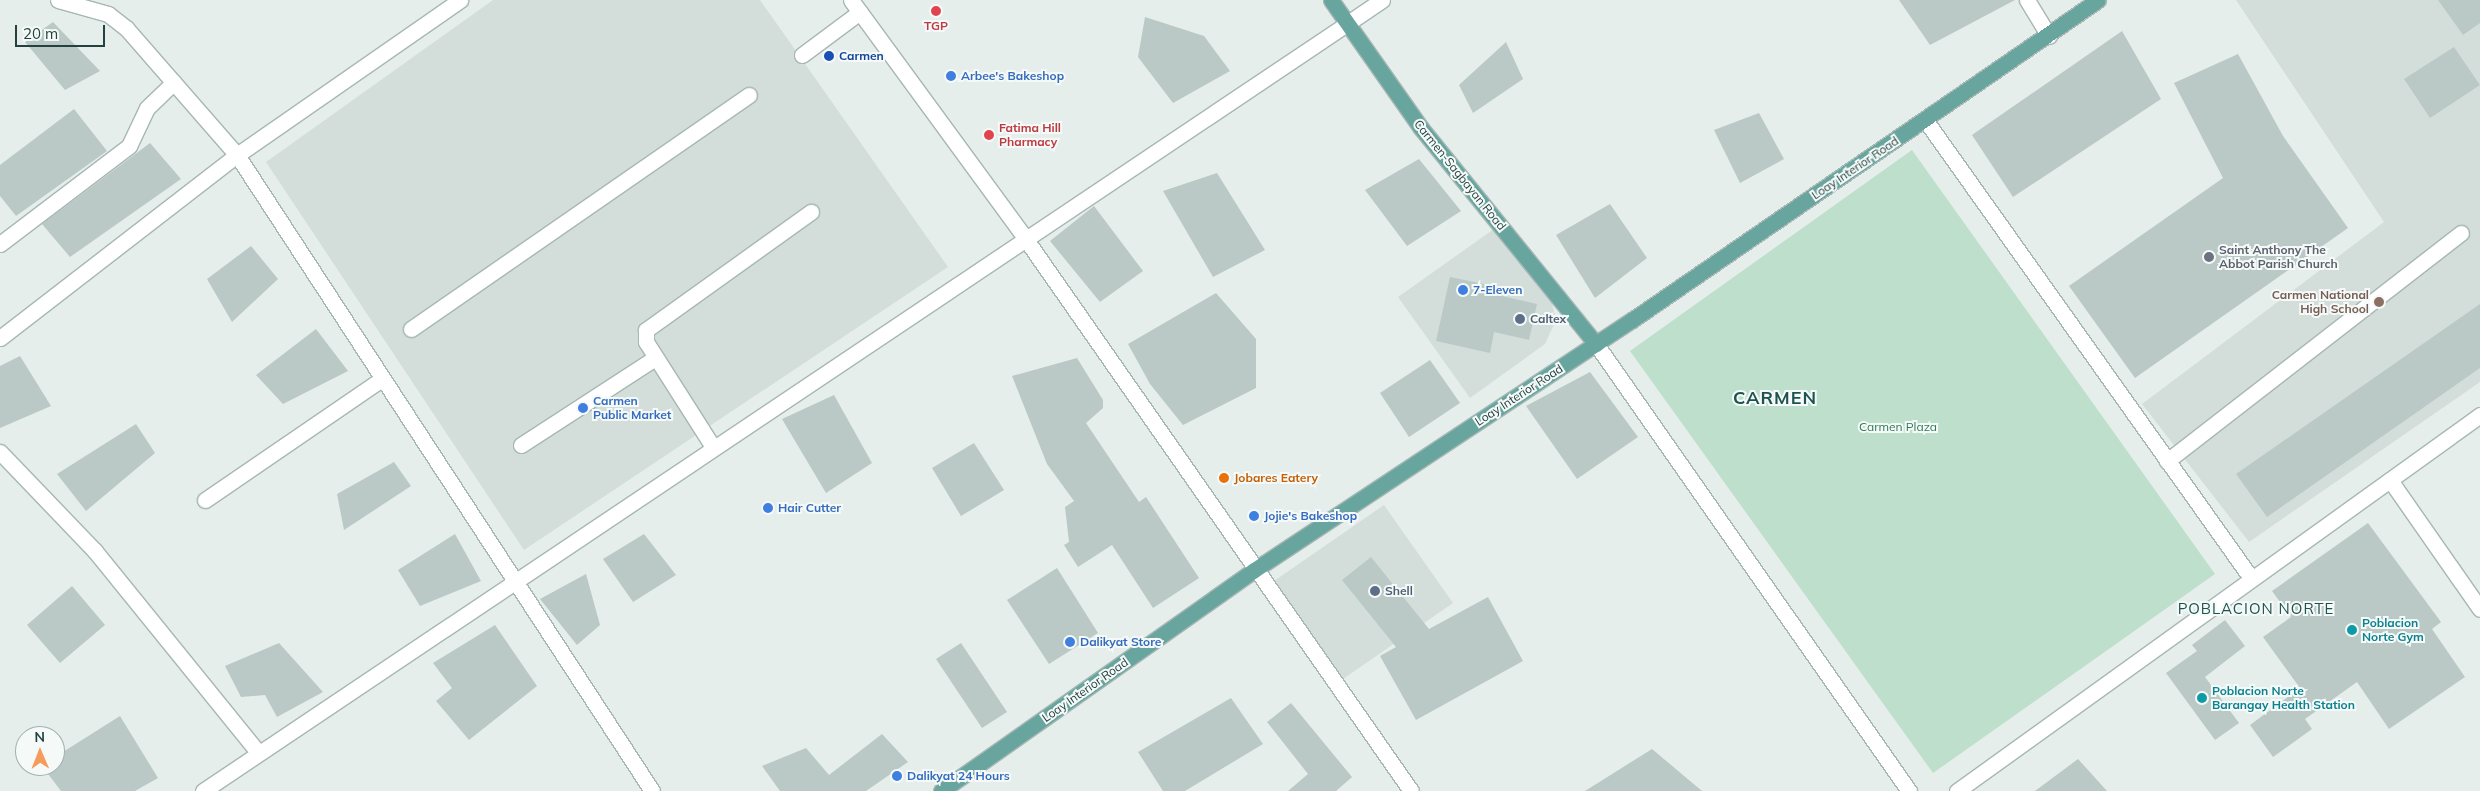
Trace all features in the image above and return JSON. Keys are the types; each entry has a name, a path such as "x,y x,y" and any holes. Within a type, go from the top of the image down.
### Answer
{"main road":[{"name":"Carmen-Sagbayan Road","path":"1331,0 1421,128 1596,344"},
{"name":"Loay Interior Road","path":"941,791 1254,570 1596,344 1926,121 2098,0"}],"street":[{"path":"58,0 108,14 174,82 237,155 512,581 652,791"},
{"path":"0,338 237,155 460,0"},
{"path":"202,791 258,751 1382,0"},
{"path":"2027,0 2049,36"},
{"path":"802,55 856,6 1025,238 1254,570 1411,791"},
{"path":"0,244 129,146 147,108 174,82"},
{"path":"411,329 749,95"},
{"path":"1926,121 2251,578"},
{"path":"713,447 655,358 643,336 646,330 811,212"},
{"path":"2167,461 2461,234"},
{"path":"1596,344 1909,791"},
{"path":"521,445 655,358"},
{"path":"205,500 382,379"},
{"path":"1957,791 2480,415"},
{"path":"0,452 95,551 258,751"},
{"path":"2390,480 2480,610"}],"shaded area":[{"name":"Carmen Public Market","path":"493,0 760,0 948,267 524,550 266,162"},
{"name":"Carmen National High School","path":"2236,0 2480,0 2480,382 2249,542 2142,404 2384,222"},
{"path":"1494,229 1552,303 1556,320 1545,344 1470,398 1398,297"},
{"path":"1384,505 1453,603 1343,679 1274,581"}],"green space":[{"name":"Carmen Plaza","path":"1912,150 2215,574 1933,773 1630,351"}],"building":[{"path":"1899,0 2015,0 1930,45"},
{"path":"2438,0 2480,0 2480,23 2463,35"},
{"path":"1145,17 1204,36 1230,71 1173,103 1138,57"},
{"path":"53,22 100,71 65,90 25,42"},
{"path":"2122,31 2161,99 2013,197 1972,135"},
{"path":"1506,42 1523,79 1473,113 1459,85"},
{"path":"2454,47 2480,85 2430,118 2404,79"},
{"name":"Saint Anthony The Abbot Parish Church","path":"2238,54 2283,136 2348,228 2135,378 2069,286 2223,178 2174,83"},
{"path":"74,109 107,151 16,216 0,196 0,165"},
{"path":"1759,113 1784,159 1740,183 1714,130"},
{"path":"150,143 181,179 70,257 42,224"},
{"path":"1419,159 1461,211 1407,246 1365,190"},
{"path":"1217,173 1265,250 1213,277 1163,191"},
{"path":"1610,204 1647,258 1595,298 1556,235"},
{"path":"1094,206 1143,271 1100,302 1050,241"},
{"path":"251,246 278,279 232,322 207,279"},
{"path":"1450,277 1503,288 1502,296 1537,304 1529,340 1494,332 1490,353 1436,341"},
{"path":"1216,293 1256,339 1256,388 1183,425 1150,384 1128,344"},
{"path":"2480,304 2480,368 2267,517 2236,474"},
{"path":"316,329 348,371 283,404 256,375"},
{"path":"20,356 51,406 0,428 0,366"},
{"path":"1077,358 1103,400 1103,408 1086,423 1139,502 1146,497 1199,578 1153,608 1112,545 1078,567 1064,545 1069,542 1065,507 1074,501 1047,464 1012,376"},
{"path":"1430,360 1460,403 1409,437 1380,393"},
{"path":"1590,372 1638,437 1577,479 1526,406"},
{"path":"834,395 872,463 826,493 782,419"},
{"path":"136,424 155,453 86,511 57,474"},
{"path":"974,443 1004,490 961,516 932,468"},
{"path":"394,462 411,486 344,530 337,494"},
{"path":"2368,523 2441,622 2432,629 2465,677 2389,729 2357,682 2305,719 2312,729 2273,757 2250,725 2300,688 2263,637 2291,617 2272,591"},
{"path":"455,534 481,581 420,606 398,570"},
{"path":"644,534 676,575 633,602 603,559"},
{"path":"1371,557 1429,629 1488,597 1523,661 1416,720 1380,656 1396,647 1342,580"},
{"path":"1057,568 1098,633 1049,664 1007,600"},
{"path":"586,574 600,625 577,645 540,599"},
{"path":"72,586 105,625 60,663 27,625"},
{"name":"Poblacion Norte Barangay Health Station","path":"2225,620 2245,646 2205,677 2239,723 2215,740 2166,673 2197,651 2192,645"},
{"path":"495,625 537,686 469,740 436,701 452,688 433,663"},
{"path":"279,643 323,692 277,717 265,695 241,697 225,666"},
{"path":"961,643 1007,712 982,728 936,659"},
{"path":"1231,698 1263,744 1185,791 1163,791 1138,752"},
{"path":"1291,703 1352,777 1336,791 1288,791 1308,774 1267,722"},
{"path":"120,716 158,778 135,791 61,791 50,776 65,776 65,751"},
{"path":"882,734 908,762 866,791 780,791 762,766 806,748 829,775"},
{"path":"1652,749 1702,791 1585,791"},
{"path":"2078,759 2107,791 2035,791"}],"place":[{"name":"TGP","path":"936,11"},
{"name":"Carmen","path":"829,56"},
{"name":"Arbee's Bakeshop","path":"951,76"},
{"name":"Fatima Hill Pharmacy","path":"989,135"},
{"name":"Saint Anthony The Abbot Parish Church","path":"2209,257"},
{"name":"7-Eleven","path":"1463,290"},
{"name":"Carmen National High School","path":"2379,302"},
{"name":"Caltex","path":"1520,319"},
{"name":"Carmen Public Market","path":"583,408"},
{"name":"Jobares Eatery","path":"1224,478"},
{"name":"Hair Cutter","path":"768,508"},
{"name":"Jojie's Bakeshop","path":"1254,516"},
{"name":"Shell","path":"1375,591"},
{"name":"Poblacion Norte Gym","path":"2352,630"},
{"name":"Dalikyat Store","path":"1070,642"},
{"name":"Poblacion Norte Barangay Health Station","path":"2202,698"},
{"name":"Dalikyat 24 Hours","path":"897,776"}],"district":[{"name":"CARMEN","path":"1775,398"},
{"name":"POBLACION NORTE","path":"2256,609"}]}
